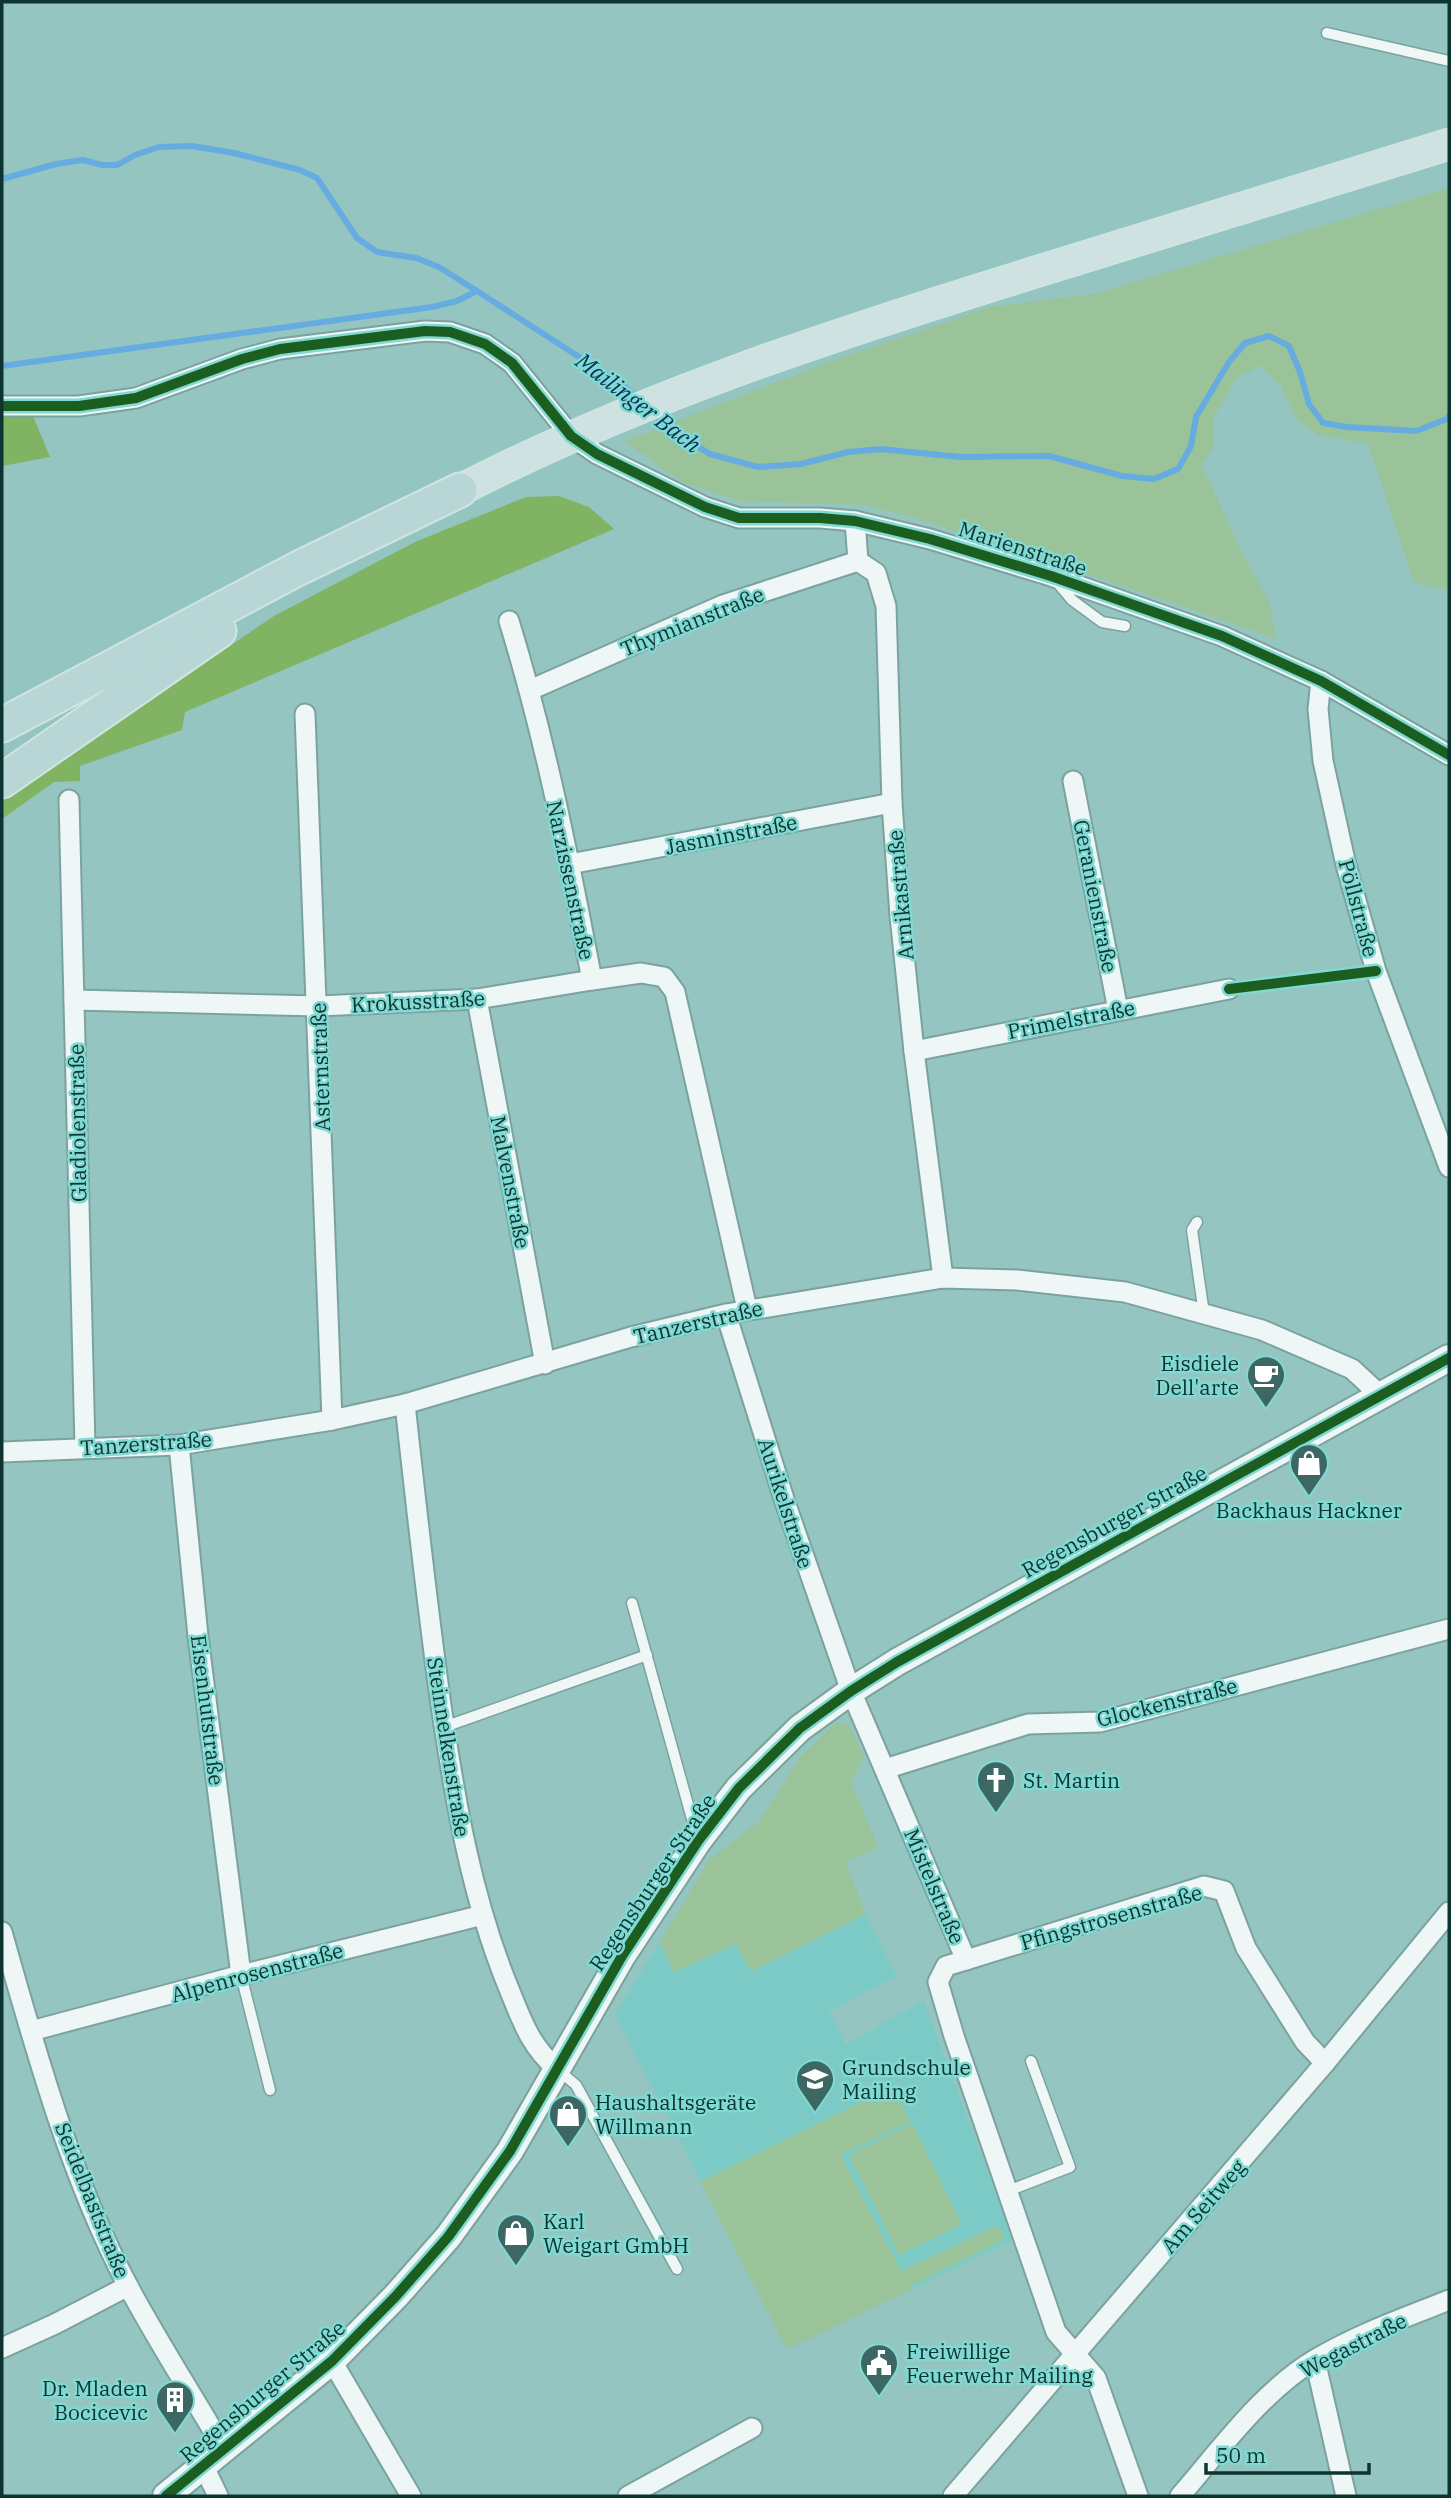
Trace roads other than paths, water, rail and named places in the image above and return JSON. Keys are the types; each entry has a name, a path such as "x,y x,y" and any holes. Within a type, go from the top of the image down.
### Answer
{"highway":[{"path":"2,725 299,568 460,490"},
{"path":"2,781 205,640 400,520"},
{"path":"2,755 198,620"}],"main road":[{"path":"460,490 571,436 680,391 845,331 1449,144"}],"street":[{"name":"Marienstraße","path":"2,406 79,405 136,398 242,359 280,349 425,331 450,332 469,337 512,363 571,436 609,460 705,507 739,518 820,518 855,522 930,539 1051,576 1222,636 1321,681 1449,755"},
{"path":"855,522 858,561"},
{"name":"Thymianstraße","path":"530,690 723,605 858,561"},
{"name":"Arnikastraße","path":"858,561 876,573 886,606 892,803 900,916 943,1278"},
{"name":"Narzissenstraße","path":"509,621 530,690 570,863 592,980 641,974 664,977 675,992 747,1309"},
{"name":"Pöllstraße","path":"1321,681 1318,709 1323,761 1346,865 1376,971 1449,1167"},
{"name":"Asternstraße","path":"305,714 332,1420"},
{"name":"Geranienstraße","path":"1073,781 1118,1010"},
{"name":"Gladiolenstraße","path":"69,800 85,1447"},
{"name":"Jasminstraße","path":"570,863 892,803"},
{"name":"Krokusstraße","path":"74,1000 317,1006 477,999 592,980"},
{"name":"Primelstraße","path":"914,1051 1229,989"},
{"name":"Malvenstraße","path":"477,999 545,1364"},
{"name":"Tanzerstraße","path":"2,1452 178,1445 332,1420 405,1404 631,1337 747,1309 943,1278 1017,1280 1125,1292 1262,1330 1352,1369 1381,1396"},
{"name":"Aurikelstraße","path":"726,1314 785,1502 851,1691"},
{"name":"Regensburger Straße","path":"166,2496 225,2451 332,2361 396,2296 448,2237 510,2151 622,1956 698,1841 739,1788 800,1728 897,1662 1449,1358"},
{"name":"Steinnelkenstraße","path":"405,1404 429,1619 455,1801 482,1915 502,1971 529,2037 542,2056 558,2069"},
{"name":"Eisenhutstraße","path":"178,1445 200,1649 241,1975"},
{"name":"Glockenstraße","path":"886,1769 1028,1724 1100,1722 1449,1629"},
{"name":"Mistelstraße","path":"851,1691 966,1960 946,1966 938,1982 1056,2332 1096,2378 1138,2496"},
{"name":"Pfingstrosenstraße","path":"966,1960 1204,1886 1224,1891 1246,1948 1305,2042 1325,2063"},
{"name":"Am Seitweg","path":"953,2496 1325,2063 1449,1912"},
{"name":"Alpenrosenstraße","path":"31,2031 482,1915"},
{"name":"Seidelbaststraße","path":"2,1932 9,1982 31,2031 70,2152 128,2286 225,2451"},
{"path":"2,2348 128,2286"},
{"name":"Wegastraße","path":"1180,2496 1249,2417 1288,2379 1315,2360 1374,2330 1449,2300"},
{"path":"1315,2360 1346,2496"},
{"path":"332,2361 411,2496"},
{"path":"640,2494 752,2428"},
{"path":"204,2468 218,2496"}],"lane":[{"path":"1327,33 1449,61"},
{"path":"1051,576 1072,600 1102,622 1125,626"},
{"path":"1197,1222 1192,1230 1205,1315"},
{"path":"632,1603 698,1841"},
{"path":"444,1727 647,1655"},
{"path":"241,1975 270,2090"},
{"path":"1007,2191 1070,2167 1031,2061"},
{"path":"558,2069 576,2085 621,2162 677,2269"}],"waterway":[{"path":"2,179 56,164 83,160 102,165 117,165 135,155 159,147 192,146 234,153 300,170 317,178 357,238 377,252 416,258 439,267 477,291"},
{"name":"Mailinger Bach","path":"2,366 432,307 457,301 477,291 624,386 638,399"},
{"name":"Mailinger Bach","path":"651,411 670,429 710,454 758,467 801,464 848,452 881,449 960,457 1049,456 1122,476 1154,479 1178,469 1191,446 1196,417 1229,362 1245,343 1269,336 1289,346 1309,404 1323,423 1416,431 1449,416"}],"place":[{"name":"Eisdiele Dell'arte","path":"1266,1409"},
{"name":"Backhaus Hackner","path":"1309,1497"},
{"name":"St. Martin","path":"996,1814"},
{"name":"Grundschule Mailing","path":"815,2113"},
{"name":"Haushaltsgeräte Willmann","path":"568,2148"},
{"name":"Karl Weigart GmbH","path":"516,2267"},
{"name":"Freiwillige Feuerwehr Mailing","path":"879,2397"},
{"name":"Dr. Mladen Bocicevic","path":"175,2434"}]}
